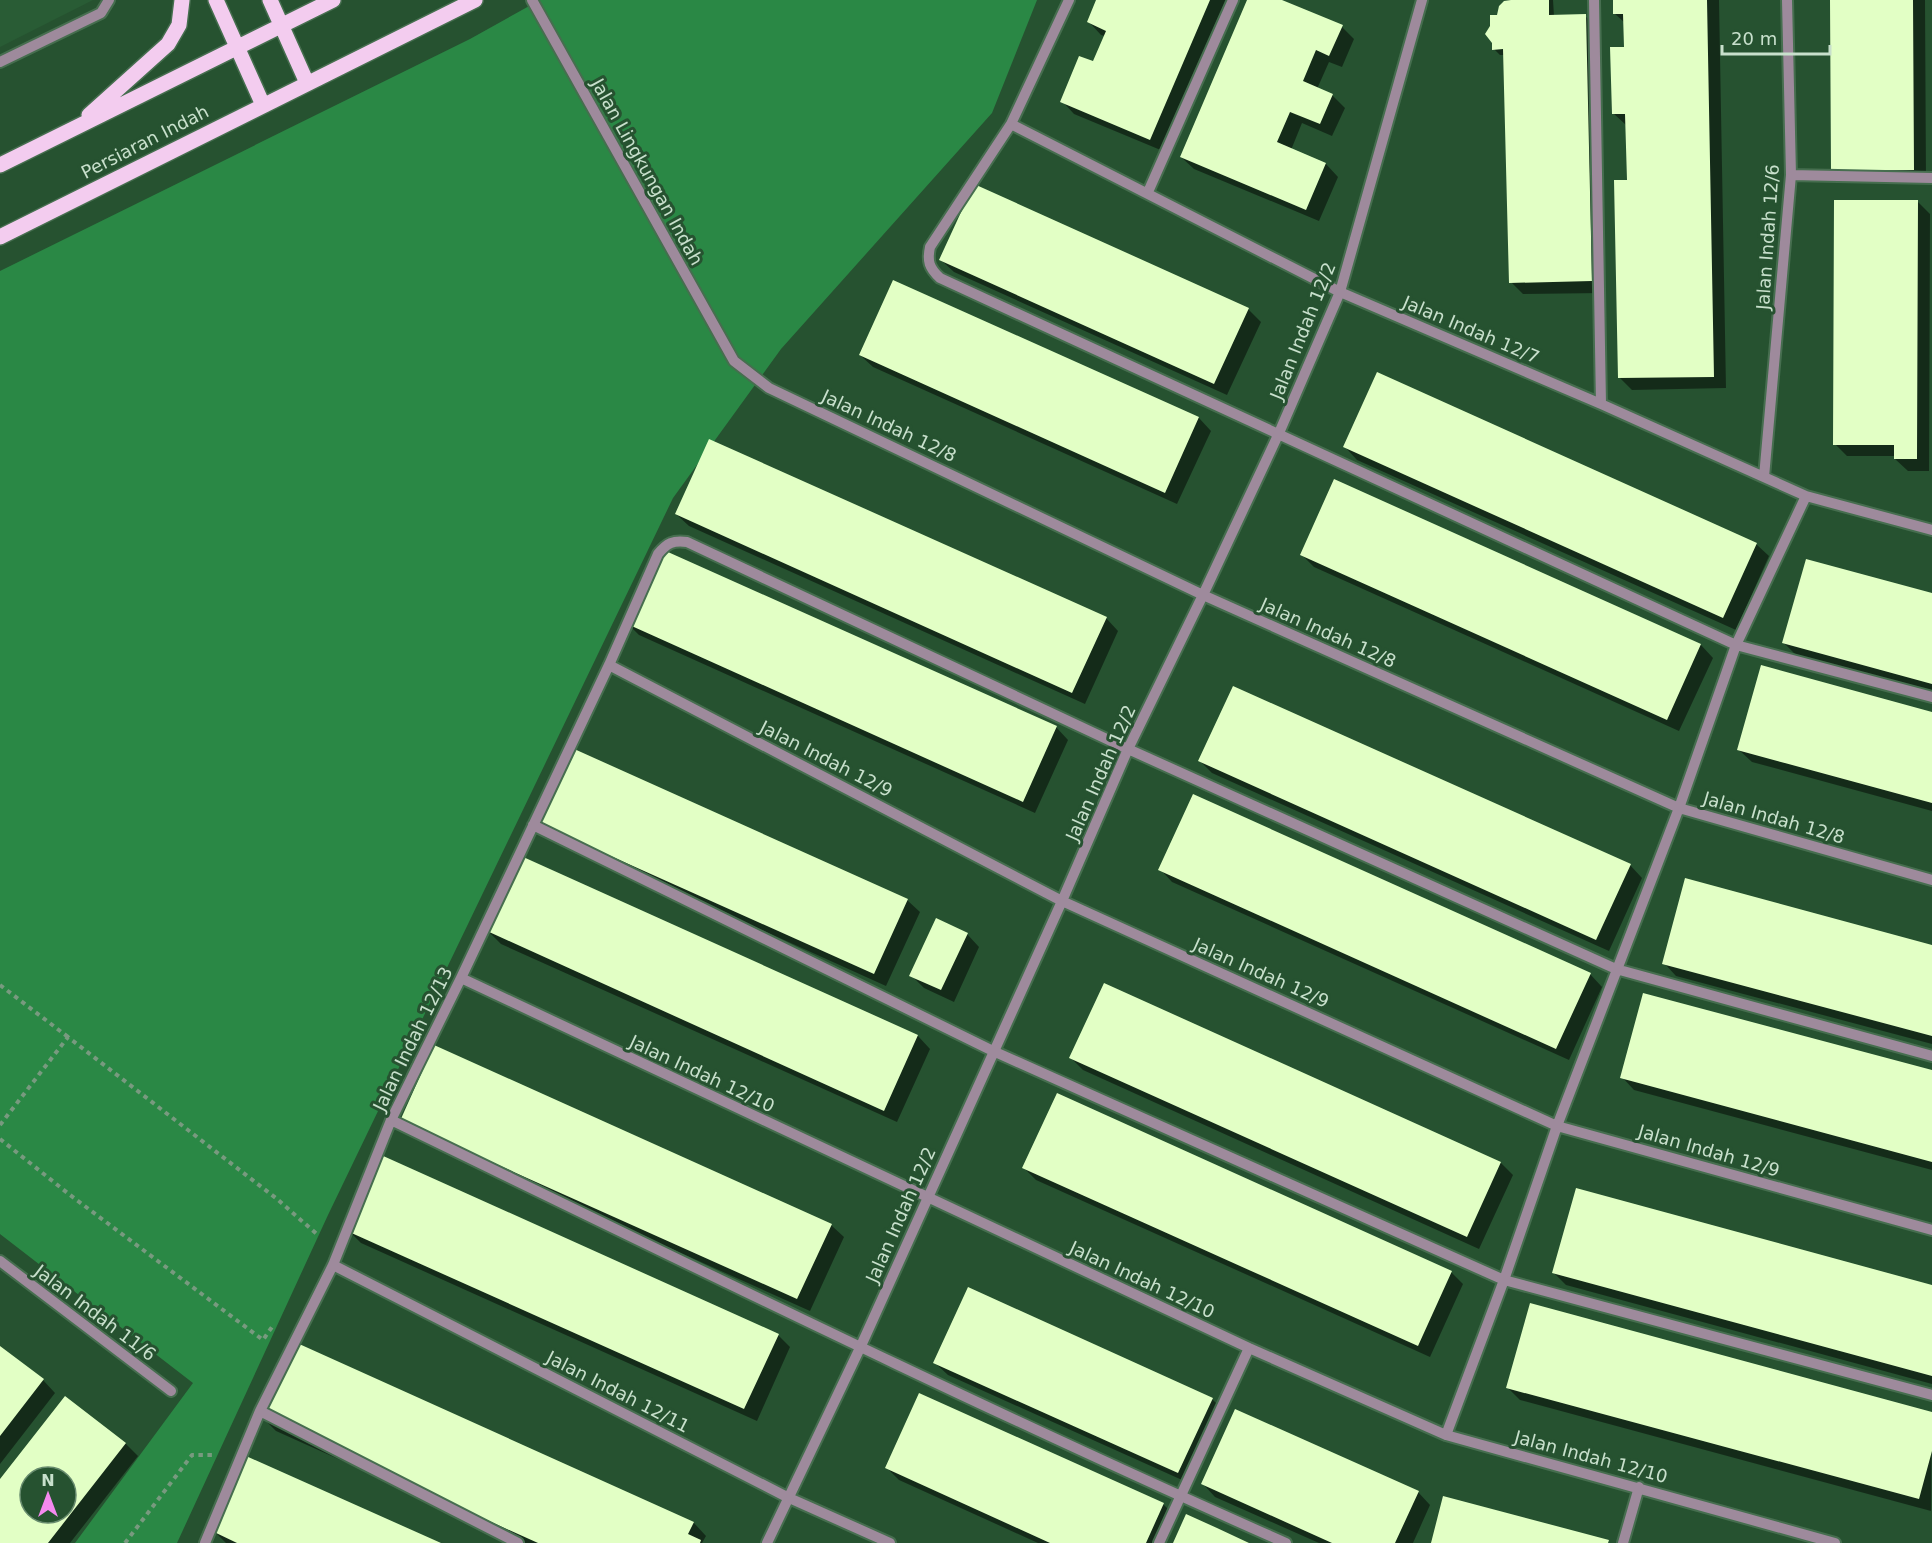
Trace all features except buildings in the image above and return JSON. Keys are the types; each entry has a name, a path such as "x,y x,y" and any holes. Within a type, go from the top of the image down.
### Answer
{"main road":[{"path":"74,129 168,45 179,26 182,0"},
{"path":"216,0 263,105"},
{"path":"270,0 307,83"},
{"path":"0,165 333,0"},
{"name":"Persiaran Indah","path":"0,237 475,0"}],"street":[{"path":"0,62 101,13 109,0"},
{"name":"Jalan Lingkungan Indah","path":"532,0 734,361"},
{"path":"1069,0 1011,124 930,247 927,259 931,270 940,278 1736,645 1932,697"},
{"path":"1148,192 1233,0"},
{"name":"Jalan Indah 12/2","path":"767,1543 860,1348 1128,749 1279,433 1340,292 1422,0"},
{"path":"1594,0 1601,404"},
{"name":"Jalan Indah 12/6","path":"1764,477 1791,175 1787,0"},
{"name":"Jalan Indah 12/7","path":"1011,124 1340,292 1601,404 1806,496 1932,530"},
{"path":"1791,175 1932,178"},
{"name":"Jalan Indah 12/8","path":"734,361 769,388 1203,595 1679,808 1932,880"},
{"path":"1446,1435 1504,1280 1557,1125 1679,808 1736,645 1806,496"},
{"name":"Jalan Indah 12/13","path":"205,1543 260,1411 333,1265 391,1120 609,665 658,554 666,544 676,540 687,542 1128,749"},
{"name":"Jalan Indah 12/9","path":"609,665 1062,900 1557,1125 1932,1230"},
{"path":"1128,749 1616,969 1932,1056"},
{"path":"533,825 993,1050 1504,1280 1932,1395"},
{"name":"Jalan Indah 12/10","path":"461,978 1249,1348 1446,1435 1835,1543"},
{"path":"391,1120 860,1348 1181,1497 1286,1543"},
{"name":"Jalan Indah 11/6","path":"0,1261 171,1391"},
{"name":"Jalan Indah 12/11","path":"333,1265 787,1497 890,1543"},
{"path":"1159,1543 1249,1348"},
{"path":"260,1411 518,1543"},
{"path":"1623,1543 1639,1487"}],"path":[{"path":"0,985 267,1192 320,1237"},
{"path":"0,1125 68,1037"},
{"path":"0,1140 270,1346"},
{"path":"263,1340 276,1321"},
{"path":"124,1543 192,1455 225,1455"}],"shaded area":[{"path":"0,0 93,0 0,47"},
{"path":"540,0 1037,0 992,113 781,349 673,498 328,1215 177,1543 75,1543 193,1383 0,1234 0,271 470,39"}]}
